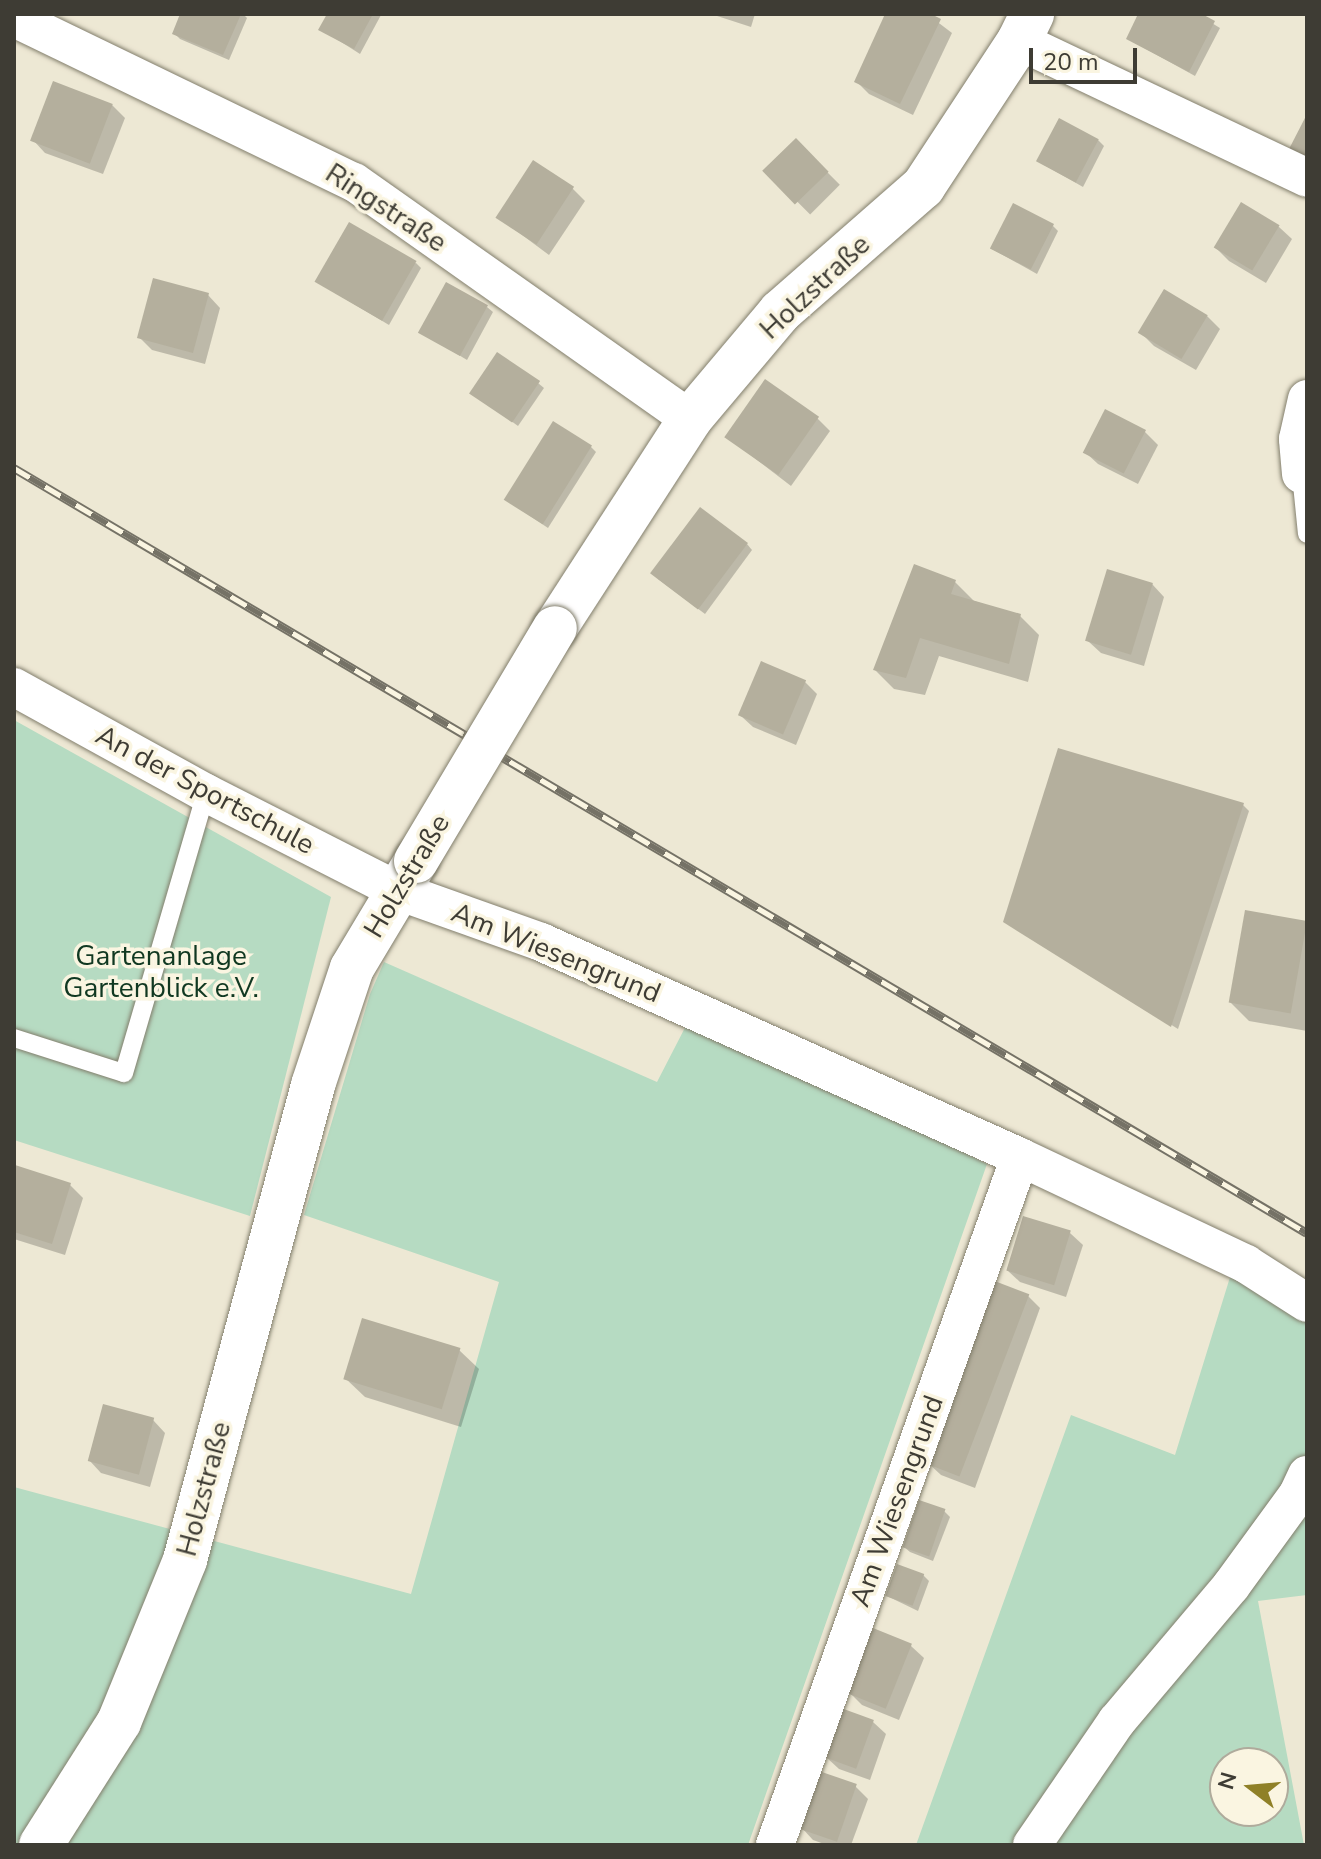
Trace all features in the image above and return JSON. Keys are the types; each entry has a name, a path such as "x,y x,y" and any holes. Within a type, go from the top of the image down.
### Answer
{"street":[{"name":"Ringstraße","path":"14,18 354,182 690,419"},
{"name":"Holzstraße","path":"41,1845 119,1722 185,1560 313,1085 352,968 555,628 690,419 780,312 923,187 1025,28 1307,178"},
{"path":"1304,475 1298,439 1307,399"},
{"name":"An der Sportschule","path":"14,687 206,793 407,876"},
{"name":"Am Wiesengrund","path":"407,876 541,942 1020,1157 1246,1264 1307,1303"},
{"name":"Am Wiesengrund","path":"775,1845 1020,1157"},
{"path":"1032,1845 1117,1721 1231,1586 1298,1494 1307,1475"}],"lane":[{"path":"1304,475 1307,534"},
{"path":"14,1038 124,1073 206,793"}],"green space":[{"name":"Gartenanlage Gartenblick e.V.","path":"14,720 331,897 250,1216 14,1140"},
{"path":"384,962 657,1082 691,1016 987,1164 748,1845 14,1845 14,1487 411,1594 499,1282 304,1215 370,994"},
{"path":"1231,1274 1307,1317 1307,1595 1258,1601 1286,1747 1209,1747 1209,1827 1289,1827 1289,1765 1304,1845 916,1845 1071,1415 1175,1455"}],"building":[{"path":"180,14 241,14 223,55 172,34"},
{"path":"327,14 373,14 354,49 318,30"},
{"path":"885,14 931,14 941,19 900,104 854,82"},
{"path":"1138,14 1202,14 1215,21 1189,72 1126,39"},
{"path":"53,81 113,104 90,164 30,141"},
{"path":"1307,114 1307,161 1288,151"},
{"path":"1059,118 1099,139 1076,182 1036,161"},
{"path":"796,138 829,172 795,204 762,171"},
{"path":"533,160 574,187 537,245 495,218"},
{"path":"1241,202 1280,225 1252,271 1214,247"},
{"path":"1013,203 1054,224 1031,269 990,248"},
{"path":"349,222 417,261 382,321 314,282"},
{"path":"153,278 209,293 193,353 137,338"},
{"path":"446,282 488,305 460,356 418,333"},
{"path":"1164,289 1208,315 1181,359 1138,333"},
{"path":"497,352 540,381 512,423 469,393"},
{"path":"765,379 819,417 778,475 724,437"},
{"path":"1105,409 1146,430 1124,474 1083,453"},
{"path":"553,421 592,445 543,524 504,500"},
{"path":"700,507 748,543 698,609 650,573"},
{"path":"914,564 956,580 951,594 1021,614 1009,664 920,638 906,678 873,670"},
{"path":"1107,569 1153,583 1131,655 1085,641"},
{"path":"761,661 806,680 783,734 738,715"},
{"path":"1058,748 1244,803 1171,1027 1003,922"},
{"path":"1245,910 1307,921 1291,1014 1229,1003"},
{"path":"15,1165 71,1183 52,1244 14,1232"},
{"path":"1023,1216 1071,1231 1054,1285 1006,1271"},
{"path":"992,1280 1029,1294 959,1476 922,1462"},
{"path":"362,1318 460,1348 442,1409 343,1379"},
{"path":"103,1404 154,1418 139,1475 88,1461"},
{"path":"919,1500 945,1509 929,1556 903,1547"},
{"path":"897,1564 924,1574 913,1606 885,1596"},
{"path":"873,1628 912,1644 886,1709 847,1693"},
{"path":"841,1708 874,1720 856,1769 823,1757"},
{"path":"819,1771 857,1784 837,1842 799,1829"}],"railway":[{"path":"14,468 1307,1233"}]}
